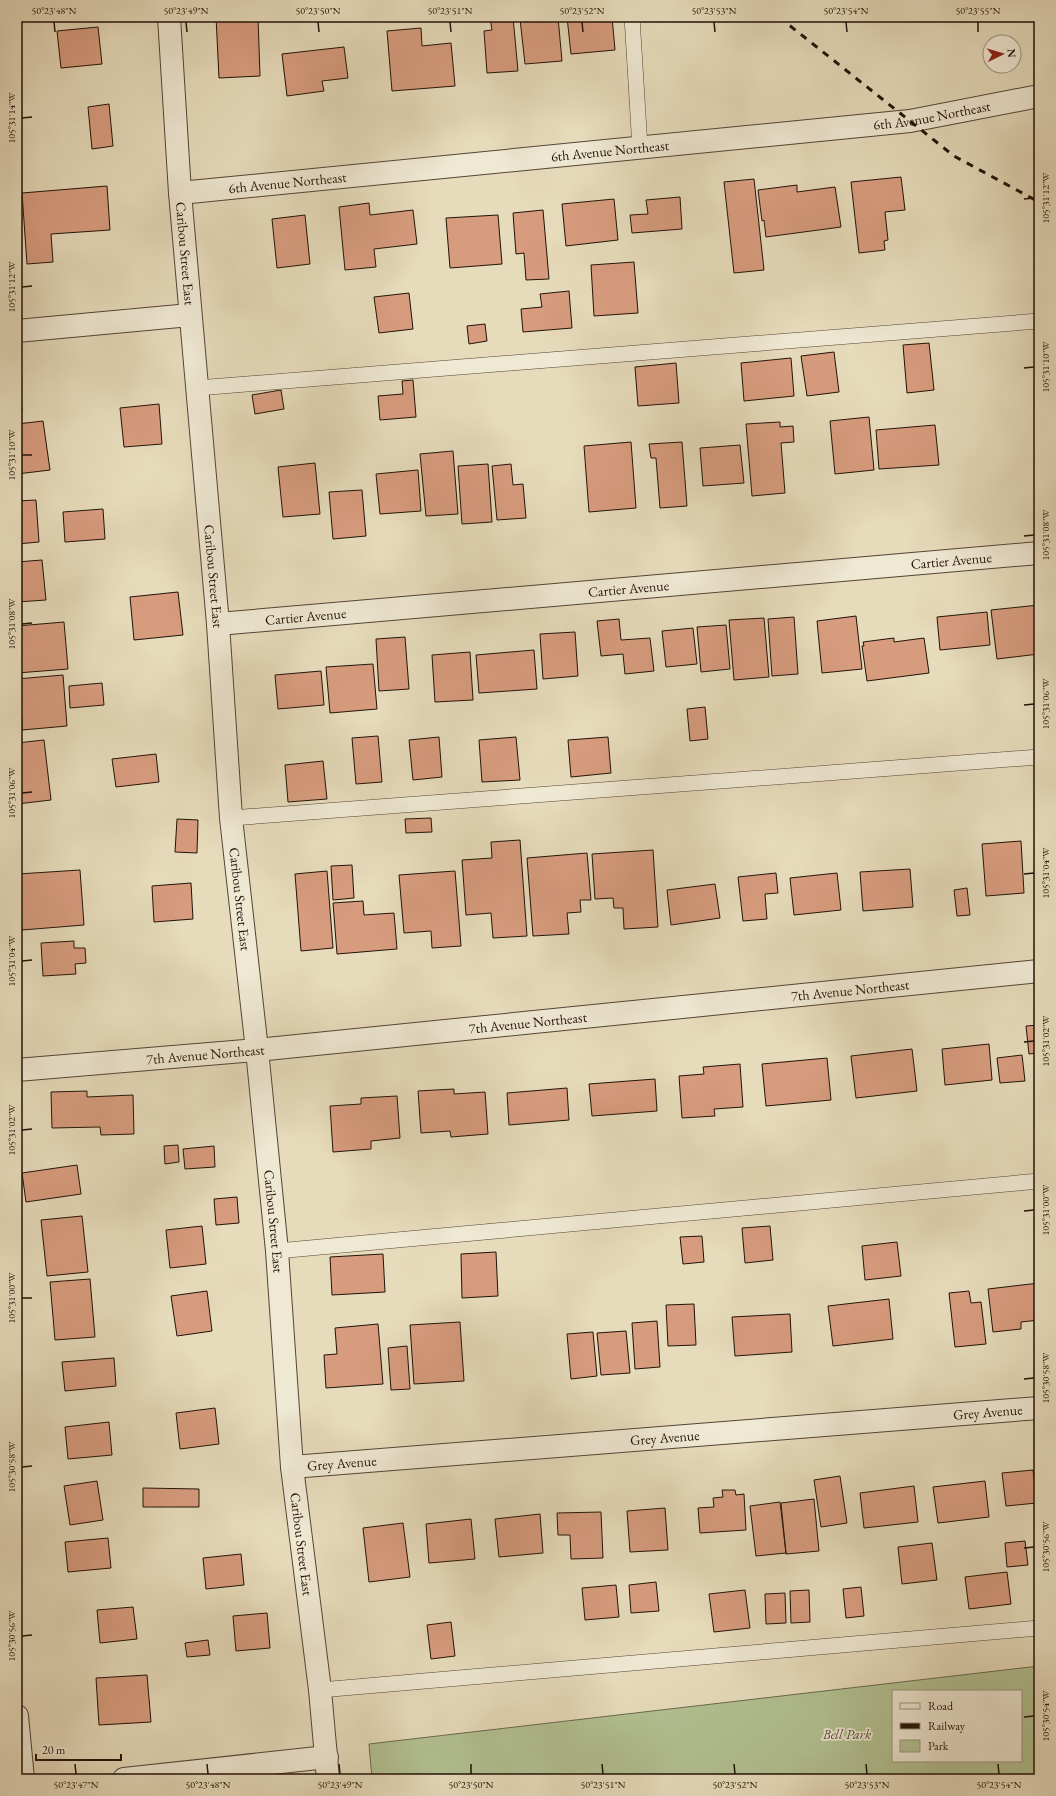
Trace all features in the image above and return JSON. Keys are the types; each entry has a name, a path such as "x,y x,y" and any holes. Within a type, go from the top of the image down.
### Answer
{"street":[{"name":"Caribou Street East","path":"169,17 180,193 218,624 231,818 257,1050 277,1251 292,1467 320,1690 328,1779"},
{"name":"6th Avenue Northeast","path":"180,193 910,121 1039,96"},
{"path":"17,331 190,315"},
{"name":"Cartier Avenue","path":"218,624 1039,553"},
{"name":"7th Avenue Northeast","path":"17,1070 257,1050 1039,971"},
{"name":"Grey Avenue","path":"292,1467 1039,1408"},
{"path":"17,1716 23,1779"},
{"path":"124,1779 326,1757"}],"lane":[{"path":"632,17 640,148"},
{"path":"197,388 1039,322"},
{"path":"231,818 1039,757"},
{"path":"277,1251 1039,1181"},
{"path":"320,1690 1039,1628"}],"green space":[{"name":"Bell Park","path":"1039,1666 1039,1779 372,1779 369,1744"}],"building":[{"path":"216,17 258,17 260,76 219,78"},
{"path":"490,17 513,17 518,71 487,73 484,31 492,30"},
{"path":"558,17 562,61 525,64 520,19"},
{"path":"567,17 612,17 615,50 571,54"},
{"path":"98,27 102,64 61,68 57,31"},
{"path":"421,28 422,46 451,43 455,86 392,91 387,31"},
{"path":"344,47 348,78 322,81 324,91 287,96 282,54"},
{"path":"109,104 113,146 92,149 88,107"},
{"path":"901,177 905,210 885,212 888,240 884,241 885,250 859,253 851,182"},
{"path":"754,179 764,270 734,273 724,182"},
{"path":"797,185 797,192 835,187 841,227 766,237 764,220 762,221 758,190"},
{"path":"107,186 110,230 51,234 53,262 27,264 22,193"},
{"path":"680,197 682,229 632,233 630,215 648,214 646,200"},
{"path":"614,199 618,240 566,246 562,204"},
{"path":"369,203 370,215 413,210 417,244 374,249 376,267 345,270 339,207"},
{"path":"543,210 549,279 526,280 524,253 516,254 513,213"},
{"path":"305,215 310,264 277,268 272,219"},
{"path":"498,215 502,264 450,268 446,218"},
{"path":"634,262 638,313 594,316 591,265"},
{"path":"569,291 572,328 523,332 521,309 542,307 540,294"},
{"path":"409,293 413,329 379,333 374,297"},
{"path":"485,324 487,341 469,344 467,326"},
{"path":"929,343 934,390 907,393 903,345"},
{"path":"834,352 839,392 807,396 801,356"},
{"path":"791,358 794,396 744,401 741,363"},
{"path":"18,361 22,412 17,412"},
{"path":"676,363 679,403 638,406 635,367"},
{"path":"413,380 416,417 380,420 378,396 403,394 402,381"},
{"path":"281,390 284,409 255,414 252,395"},
{"path":"159,404 162,444 124,447 120,408"},
{"path":"869,417 874,470 835,474 830,421"},
{"path":"43,421 50,470 17,474 17,424"},
{"path":"780,422 780,427 793,426 794,442 781,443 785,493 752,496 746,424"},
{"path":"935,425 939,465 879,469 876,430"},
{"path":"631,442 636,508 589,512 584,446"},
{"path":"682,442 687,506 660,508 656,458 651,458 649,444"},
{"path":"740,445 744,483 703,486 700,448"},
{"path":"453,451 458,514 426,516 420,454"},
{"path":"315,463 320,514 283,517 278,467"},
{"path":"488,464 492,522 462,524 458,466"},
{"path":"511,464 513,485 523,484 526,518 497,520 492,466"},
{"path":"418,470 421,511 380,514 376,474"},
{"path":"362,490 366,536 333,539 329,492"},
{"path":"36,500 39,542 17,544 17,501"},
{"path":"103,509 105,539 65,542 63,512"},
{"path":"42,560 46,600 17,602 17,562"},
{"path":"178,592 183,635 134,640 130,597"},
{"path":"1039,605 1039,654 997,659 991,610"},
{"path":"987,612 990,645 940,650 937,617"},
{"path":"856,616 862,669 822,673 817,621"},
{"path":"794,617 798,674 772,676 768,619"},
{"path":"764,618 769,677 734,680 729,620"},
{"path":"619,619 621,640 650,638 654,671 625,674 623,654 601,656 597,621"},
{"path":"64,622 68,669 17,673 17,626"},
{"path":"726,625 730,669 701,672 697,627"},
{"path":"693,628 697,664 666,667 662,631"},
{"path":"575,632 578,676 543,679 540,634"},
{"path":"405,637 409,689 379,691 376,639"},
{"path":"894,638 894,642 924,638 929,673 867,681 862,646 864,646 863,642"},
{"path":"534,650 537,689 479,693 476,655"},
{"path":"470,652 473,700 435,702 432,655"},
{"path":"373,664 377,709 330,713 326,667"},
{"path":"321,671 324,705 278,709 275,675"},
{"path":"63,675 67,726 22,730 22,717 17,718 17,679"},
{"path":"102,683 104,705 70,708 69,686"},
{"path":"705,707 708,739 690,741 687,709"},
{"path":"378,736 382,782 356,784 352,738"},
{"path":"439,737 442,777 413,780 409,740"},
{"path":"516,737 520,780 482,782 479,740"},
{"path":"608,737 611,773 571,777 568,740"},
{"path":"44,740 51,800 17,804 17,743"},
{"path":"156,754 159,782 116,787 112,759"},
{"path":"323,761 327,799 288,802 285,765"},
{"path":"431,818 432,832 406,833 405,819"},
{"path":"177,819 198,820 197,853 175,852"},
{"path":"520,840 527,936 493,938 491,913 466,915 462,860 492,858 491,842"},
{"path":"1021,841 1024,893 986,896 982,844"},
{"path":"653,850 658,927 624,929 623,908 614,908 613,898 595,899 592,854"},
{"path":"587,853 591,900 580,900 581,912 567,913 569,934 533,936 527,858"},
{"path":"352,865 354,898 333,900 331,866"},
{"path":"910,869 913,907 863,911 860,872"},
{"path":"80,870 84,925 22,930 18,874"},
{"path":"327,871 333,948 301,951 295,874"},
{"path":"455,871 461,946 432,948 431,931 404,933 399,875"},
{"path":"776,873 778,893 765,894 767,919 743,921 738,877"},
{"path":"837,873 841,910 794,915 790,878"},
{"path":"191,883 193,919 154,922 152,886"},
{"path":"715,884 720,918 671,925 667,890"},
{"path":"967,888 970,915 957,916 954,890"},
{"path":"363,901 364,915 394,913 397,949 337,954 333,903"},
{"path":"74,941 74,948 85,948 86,963 75,964 76,974 43,976 41,943"},
{"path":"1039,1025 1039,1053 1029,1054 1026,1026"},
{"path":"989,1044 992,1080 945,1085 942,1049"},
{"path":"912,1049 917,1091 856,1098 851,1056"},
{"path":"1022,1055 1025,1081 1000,1083 997,1058"},
{"path":"827,1058 831,1100 766,1106 762,1064"},
{"path":"740,1064 743,1107 714,1109 715,1116 682,1118 679,1076 704,1074 703,1067"},
{"path":"655,1079 657,1111 592,1116 589,1084"},
{"path":"567,1088 569,1120 509,1125 507,1093"},
{"path":"454,1089 454,1094 485,1092 488,1134 451,1137 450,1131 421,1133 418,1091"},
{"path":"87,1091 87,1097 133,1095 134,1134 101,1135 100,1127 52,1128 51,1092"},
{"path":"397,1096 400,1138 371,1141 371,1149 333,1152 330,1106 361,1104 361,1098"},
{"path":"178,1145 179,1162 165,1164 164,1146"},
{"path":"214,1146 215,1167 185,1169 183,1149"},
{"path":"77,1165 81,1194 26,1202 22,1173"},
{"path":"237,1197 239,1223 216,1225 214,1199"},
{"path":"82,1216 88,1272 47,1276 41,1220"},
{"path":"202,1226 206,1264 170,1268 166,1230"},
{"path":"770,1226 773,1260 745,1263 742,1228"},
{"path":"702,1236 704,1262 683,1264 680,1237"},
{"path":"897,1242 901,1276 865,1280 862,1246"},
{"path":"496,1252 498,1296 462,1298 461,1254"},
{"path":"383,1254 385,1292 332,1295 330,1257"},
{"path":"90,1279 95,1337 55,1340 50,1282"},
{"path":"1039,1283 1039,1320 1021,1322 1021,1329 993,1332 988,1289"},
{"path":"207,1291 212,1331 177,1336 171,1296"},
{"path":"969,1291 971,1303 981,1302 986,1344 955,1347 949,1293"},
{"path":"889,1299 893,1339 833,1346 828,1306"},
{"path":"694,1304 696,1345 668,1346 666,1305"},
{"path":"790,1314 792,1352 735,1356 732,1317"},
{"path":"657,1321 660,1367 635,1369 632,1323"},
{"path":"460,1322 464,1381 414,1384 410,1325"},
{"path":"378,1324 383,1384 326,1388 324,1355 337,1354 335,1328"},
{"path":"626,1331 630,1373 601,1375 597,1333"},
{"path":"593,1332 597,1376 571,1379 567,1334"},
{"path":"407,1346 410,1389 391,1390 388,1348"},
{"path":"114,1358 116,1386 65,1391 62,1362"},
{"path":"215,1408 219,1444 180,1449 176,1413"},
{"path":"109,1422 112,1455 68,1459 65,1427"},
{"path":"1033,1470 1037,1503 1006,1506 1002,1473"},
{"path":"840,1476 847,1523 821,1527 814,1480"},
{"path":"97,1481 103,1520 70,1525 64,1486"},
{"path":"985,1481 989,1517 938,1523 933,1487"},
{"path":"914,1486 918,1522 864,1528 860,1493"},
{"path":"143,1488 199,1489 199,1507 143,1507"},
{"path":"722,1490 735,1490 736,1495 744,1494 746,1530 700,1533 698,1508 714,1507 713,1498 723,1497"},
{"path":"814,1499 819,1551 786,1554 781,1503"},
{"path":"780,1502 786,1553 756,1556 750,1506"},
{"path":"665,1508 668,1550 630,1552 627,1511"},
{"path":"601,1512 603,1558 571,1559 570,1535 558,1535 557,1513"},
{"path":"540,1514 543,1553 499,1557 495,1519"},
{"path":"471,1519 475,1559 429,1563 426,1524"},
{"path":"403,1523 410,1577 369,1582 363,1528"},
{"path":"108,1538 111,1568 68,1572 65,1542"},
{"path":"1025,1541 1028,1565 1007,1567 1005,1543"},
{"path":"932,1543 937,1580 902,1584 898,1547"},
{"path":"241,1554 244,1585 206,1589 203,1558"},
{"path":"1007,1572 1011,1604 969,1609 965,1577"},
{"path":"656,1582 659,1611 631,1613 629,1585"},
{"path":"616,1585 619,1617 585,1620 582,1588"},
{"path":"861,1587 864,1616 846,1618 843,1589"},
{"path":"745,1590 750,1628 714,1632 709,1594"},
{"path":"809,1590 810,1622 791,1623 790,1591"},
{"path":"785,1593 786,1623 766,1624 765,1594"},
{"path":"133,1607 137,1639 100,1643 97,1610"},
{"path":"267,1613 270,1648 236,1651 233,1616"},
{"path":"451,1622 455,1656 431,1659 427,1625"},
{"path":"208,1640 210,1655 187,1657 185,1643"},
{"path":"147,1675 151,1722 99,1725 96,1678"}],"railway":[{"path":"779,17 954,156 1039,202"}]}
